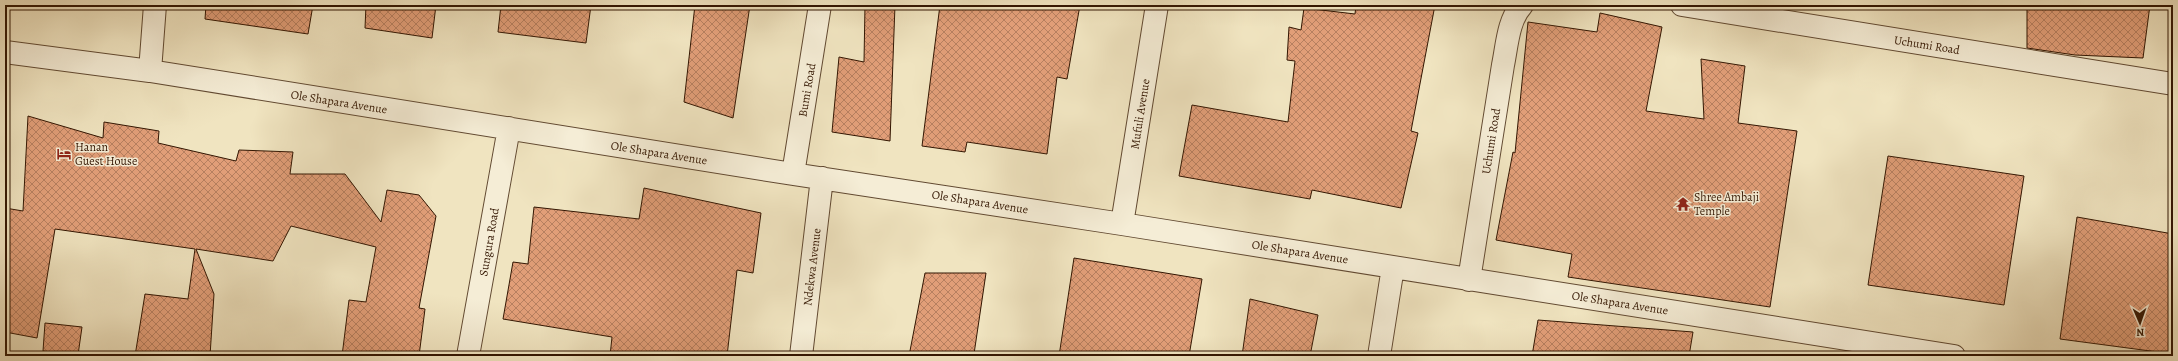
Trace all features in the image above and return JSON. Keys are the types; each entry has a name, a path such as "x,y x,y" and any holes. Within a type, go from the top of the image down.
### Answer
{"street":[{"path":"150,71 155,5"},
{"name":"Bumi Road","path":"793,174 820,5"},
{"name":"Mufuli Avenue","path":"1122,224 1157,5"},
{"name":"Uchumi Road","path":"1469,280 1504,58 1510,31 1517,11 1522,5"},
{"name":"Uchumi Road","path":"1682,5 2173,84"},
{"name":"Ole Shapara Avenue","path":"5,52 150,71 793,174 1122,224 1954,356"},
{"name":"Sungura Road","path":"468,356 509,128"},
{"name":"Ndekwa Avenue","path":"801,356 822,178"},
{"path":"1379,356 1393,267"}],"building":[{"path":"206,5 313,5 308,34 205,19"},
{"path":"366,5 436,5 432,38 365,28"},
{"path":"501,5 591,5 586,43 498,32"},
{"path":"695,5 750,5 733,118 684,102"},
{"path":"865,5 895,5 890,141 832,132 839,57 864,62"},
{"path":"940,5 1080,5 1067,79 1057,77 1047,154 967,142 965,152 922,146"},
{"path":"1356,5 1435,5 1411,131 1418,133 1401,208 1312,190 1310,199 1179,176 1192,105 1288,122 1295,61 1287,60 1289,27 1301,30 1304,8 1355,14"},
{"path":"2027,5 2150,5 2143,58 2075,55 2027,48"},
{"path":"1600,13 1662,27 1646,111 1704,119 1701,59 1745,66 1738,123 1797,131 1770,307 1568,277 1572,254 1496,240 1513,152 1515,153 1528,22 1597,32"},
{"path":"28,116 103,138 104,122 159,131 158,143 236,161 239,150 293,152 290,174 345,174 381,222 387,190 419,195 436,216 419,308 425,309 419,356 342,356 349,300 366,302 376,247 291,226 273,261 196,249 214,294 210,356 135,356 145,294 188,299 195,249 55,229 37,338 5,332 5,208 23,211"},
{"path":"1888,156 2024,176 2004,305 1868,285"},
{"path":"644,188 761,213 753,273 737,270 727,356 610,356 612,337 503,319 513,262 528,264 534,207 639,219"},
{"path":"2077,217 2173,234 2173,354 2060,339"},
{"path":"1074,258 1202,279 1189,356 1059,356"},
{"path":"925,273 986,273 974,354 909,356"},
{"path":"1250,299 1318,315 1310,356 1242,356"},
{"path":"1538,320 1693,332 1689,356 1532,356"},
{"path":"45,323 82,327 78,355 43,351"}],"place":[{"name":"Hanan Guest House","path":"64,154"},
{"name":"Shree Ambaji Temple","path":"1683,204"}]}
